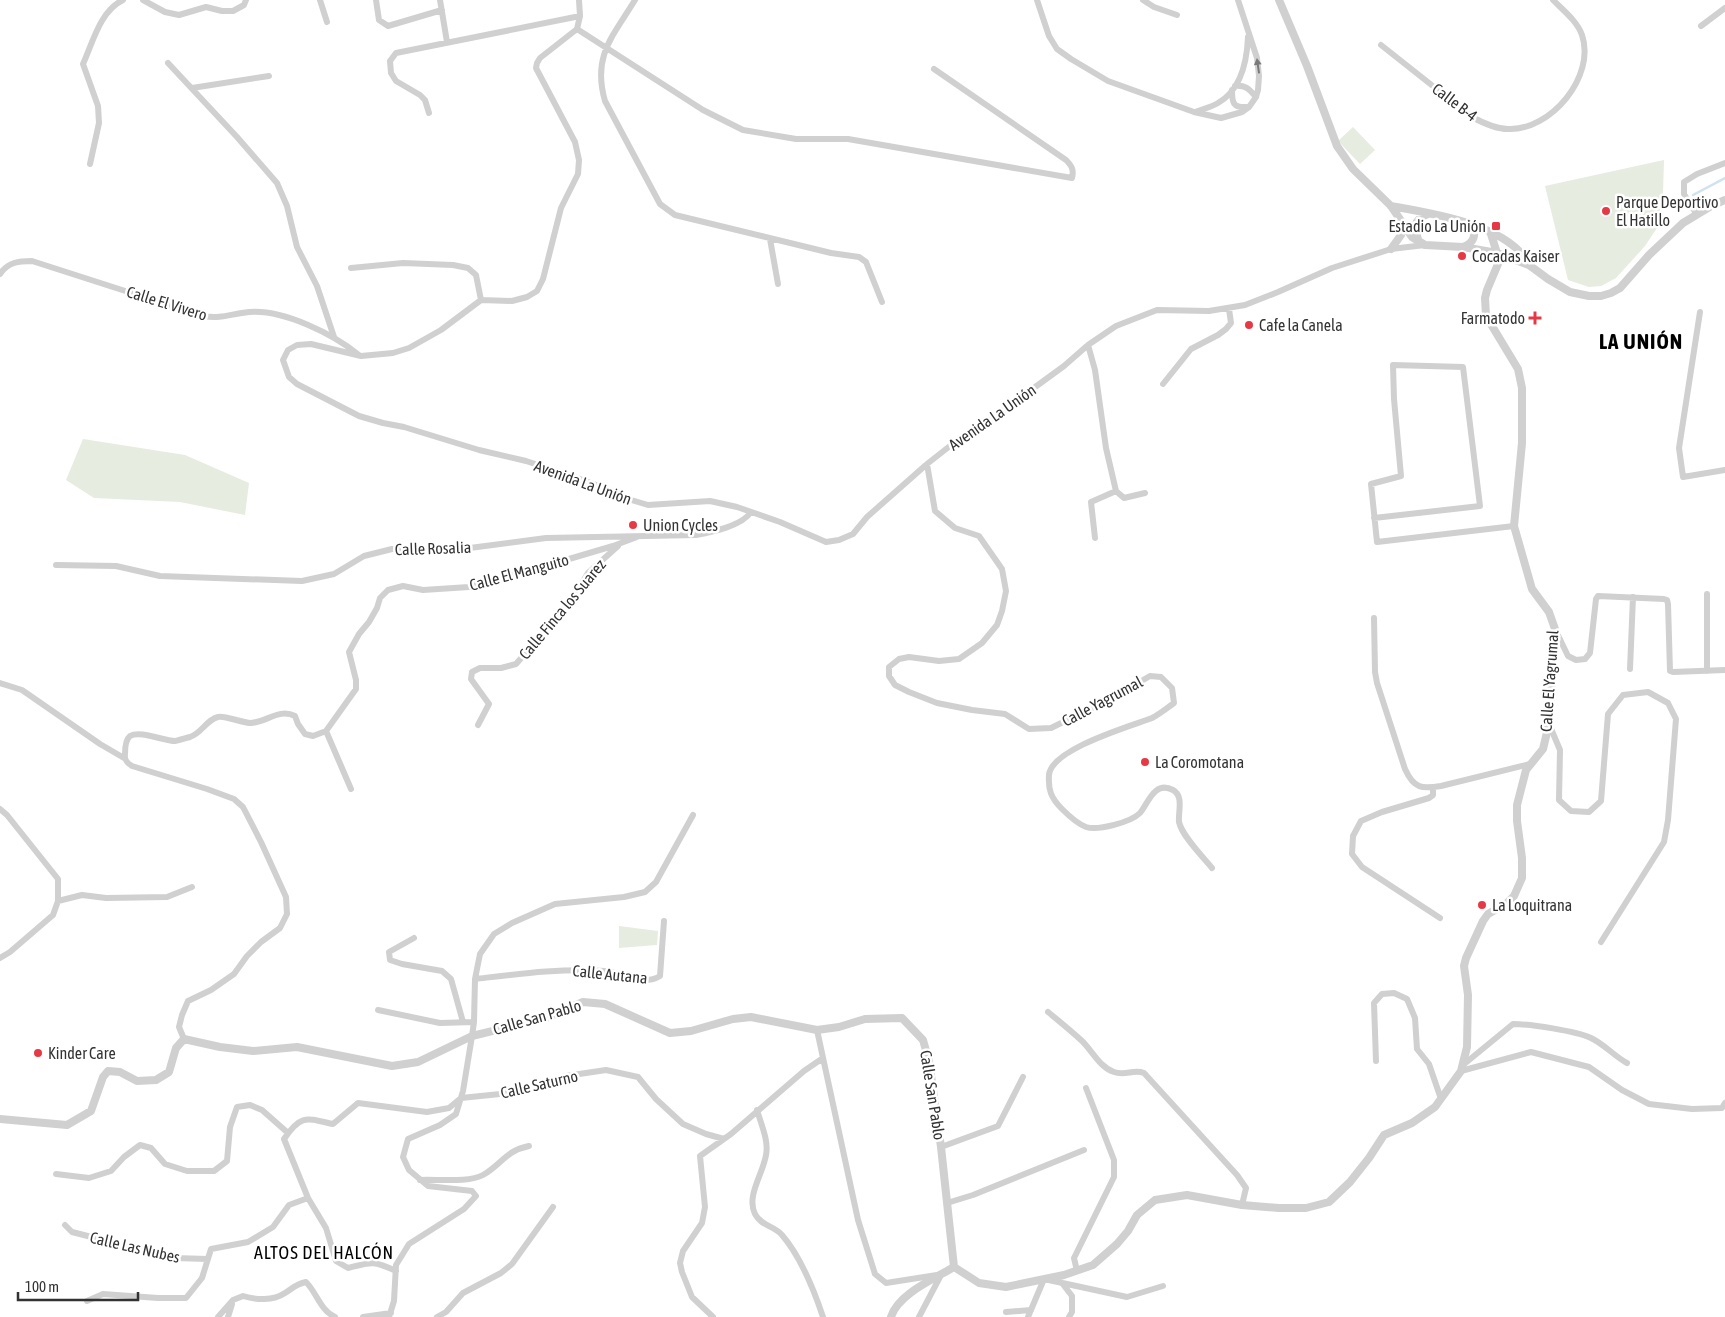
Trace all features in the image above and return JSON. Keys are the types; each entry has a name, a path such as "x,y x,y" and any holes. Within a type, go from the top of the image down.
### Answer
{"street":[{"path":"90,164 99,123 98,106 82,64 102,18 116,3 123,0"},
{"path":"143,0 165,12 179,15 206,7 222,11 233,11 244,5 246,0"},
{"path":"320,0 327,22"},
{"path":"376,0 379,20 388,26 442,10"},
{"path":"440,0 447,42"},
{"path":"351,268 403,263 453,265 468,268 476,275 481,300 512,301 527,297 537,290 544,279 556,224 567,194 578,174 579,160 575,142 536,68 540,58 577,29 580,16 579,0"},
{"path":"635,0 606,47 602,59 601,87 605,101 660,204 675,215 832,253 859,257 866,262 882,302"},
{"path":"1037,0 1049,36 1057,49 1071,59 1108,82 1194,112 1221,118 1242,112 1249,107 1256,97 1259,76 1256,58 1249,30 1238,0"},
{"path":"1143,0 1154,7 1177,15"},
{"path":"1278,0 1307,66 1337,146 1353,169 1391,206 1404,226 1422,244"},
{"name":"Calle B-4","path":"1381,45 1482,123 1508,130 1521,128 1534,124 1556,110 1572,91 1583,64 1582,35 1566,12 1552,0"},
{"path":"1701,26 1725,8"},
{"path":"429,113 425,100 396,81 391,73 390,61 396,53 580,16"},
{"path":"577,29 696,105 743,130 796,139 848,139 1072,178 1072,166 1066,160 934,69"},
{"path":"1194,112 1219,102 1240,78 1247,58 1249,30"},
{"path":"168,63 238,137 277,183 287,206 297,247 317,286 334,337"},
{"path":"192,88 269,76"},
{"path":"1233,88 1244,85 1256,97"},
{"path":"1233,88 1232,100 1234,104 1238,108 1249,107"},
{"path":"1697,214 1684,194 1684,182 1697,174 1725,163"},
{"name":"Avenida La Unión","path":"481,300 441,330 409,348 393,353 361,356 311,344 297,345 288,350 283,360 289,377 297,384 359,416 404,427 479,450 526,461 648,505 710,501 737,506 826,542 839,540 852,534 867,517 927,464 955,442 983,425 1064,366 1088,345 1116,326 1157,310 1210,311 1229,309 1278,292 1332,268 1391,249 1422,244 1462,247 1497,253 1529,265 1570,292 1589,296 1611,293 1620,288 1648,255 1676,229 1697,214 1725,200"},
{"name":"Avenida La Unión","path":"1391,206 1471,224 1490,231 1519,249 1529,265"},
{"path":"1422,244 1415,228 1416,223 1422,216 1428,214"},
{"path":"1462,247 1472,242 1474,238 1474,229 1471,224"},
{"path":"1391,249 1402,235 1404,226"},
{"path":"1490,231 1497,253"},
{"path":"770,238 778,284"},
{"name":"Calle El Yagrumal","path":"1462,1068 1468,1047 1468,1003 1464,966 1483,921 1488,914 1507,903 1519,888 1523,869 1516,821 1517,805 1526,770 1543,749 1549,724 1555,629 1549,612 1532,589 1514,526 1522,443 1522,388 1518,369 1486,316 1485,298 1498,264 1497,253"},
{"name":"Calle El Vivero","path":"0,274 4,268 12,264 20,261 32,261 202,316 216,318 248,312 263,312 315,327 334,337 361,356"},
{"path":"1162,384 1191,349 1226,329 1230,323 1229,309"},
{"path":"1700,312 1679,448 1683,477 1725,470"},
{"path":"1088,345 1095,370 1106,448 1116,491 1124,498 1145,493"},
{"path":"1374,518 1480,506 1463,368 1393,365 1401,476 1371,484 1374,518 1377,542 1514,526"},
{"name":"Calle Yagrumal","path":"927,464 935,511 954,528 979,536 1002,569 1006,591 997,625 982,643 959,659 939,661 910,656 900,659 889,668 889,676 895,685 937,703 1005,714 1029,730 1051,728 1114,697 1150,676 1161,677 1172,688 1174,704 1154,717 1106,734 1060,759 1050,771 1048,788 1054,801 1067,814 1086,826 1101,828 1126,821 1140,813 1153,793 1164,788 1174,791 1179,798 1179,823 1185,834 1212,868"},
{"path":"1095,538 1091,502 1116,491"},
{"name":"Calle Rosalia","path":"56,564 116,566 160,576 302,581 334,574 364,556 392,549 462,549 546,538 696,535 714,532 747,518 751,512"},
{"name":"Calle El Manguito","path":"326,731 356,688 356,680 349,652 359,634 369,622 380,598 388,590 403,586 423,590 469,587 542,567 637,537"},
{"name":"Calle Finca los Suarez","path":"478,725 489,704 471,679 472,672 480,668 501,668 516,664 570,601 588,573 622,543"},
{"path":"1707,594 1707,671"},
{"path":"1555,629 1568,656 1576,660 1585,660 1590,653 1596,600 1602,595 1664,599 1667,600 1670,670 1673,672 1725,670"},
{"path":"1630,669 1632,597"},
{"path":"1374,618 1374,672 1384,710 1408,778 1419,786 1426,788 1530,764"},
{"path":"0,683 22,690 100,744 124,758 132,766 234,799 242,807 262,842 286,897 287,914 280,928 261,942 247,956 234,974 211,990 188,1001 179,1027 184,1039 176,1048 169,1072 156,1080 137,1081 120,1072 108,1071 103,1077 91,1111 68,1125 0,1119"},
{"path":"1549,724 1560,750 1559,800 1571,811 1589,812 1601,801 1608,714 1623,695 1648,692 1668,703 1676,719 1668,820 1664,842 1601,942"},
{"path":"124,758 126,740 130,736 137,735 175,741 193,736 202,730 211,719 221,716 234,721 252,723 277,714 289,713 295,716 305,734 313,736 326,731 351,789"},
{"path":"1433,787 1433,795 1429,798 1382,812 1361,821 1353,836 1352,854 1362,867 1440,918"},
{"path":"0,808 58,879 58,901 53,915 10,952 0,958"},
{"path":"364,1317 390,1315 394,1301 396,1265 409,1244 464,1209 476,1196 472,1191 428,1186 409,1170 403,1157 408,1139 440,1125 456,1114 461,1098 472,1036 475,979 480,954 494,934 512,923 555,904 624,897 645,892 656,882 693,815"},
{"path":"58,901 82,895 106,898 167,897 192,887"},
{"name":"Calle Autana","path":"475,979 569,969 608,971 642,981 654,980 660,976 664,921"},
{"path":"414,938 389,952 390,960 442,971 451,979 463,1022"},
{"path":"1376,1061 1374,1003 1382,994 1394,993 1407,999 1415,1018 1417,1048 1429,1064 1441,1099"},
{"name":"Calle San Pablo","path":"184,1039 220,1047 253,1051 297,1047 392,1066 418,1062 472,1036 546,1018 583,1002 605,1004 670,1033 691,1031 733,1019 751,1017 817,1030 839,1027 865,1019 902,1018 923,1040 929,1061 941,1147 954,1267"},
{"path":"378,1010 440,1023 474,1022"},
{"path":"1048,1012 1082,1040 1101,1063 1112,1072 1123,1074 1139,1071 1144,1073 1237,1174 1246,1188 1242,1205"},
{"path":"890,1317 894,1308 916,1289 954,1267 979,1283 1006,1287 1076,1271 1093,1265 1117,1244 1128,1231 1137,1215 1155,1200 1187,1196 1242,1205 1279,1208 1306,1208 1329,1202 1350,1182 1370,1158 1384,1135 1412,1123 1435,1107 1462,1068 1513,1024 1524,1024 1578,1034 1592,1039 1617,1058 1627,1063"},
{"path":"817,1030 858,1220 875,1274 886,1283 941,1275"},
{"path":"1462,1068 1531,1052 1589,1067 1622,1090 1649,1104 1692,1109 1722,1108 1725,1103"},
{"path":"713,1317 692,1297 680,1263 683,1251 702,1223 705,1207 700,1156 724,1139 822,1058"},
{"name":"Calle Saturno","path":"288,1133 295,1123 309,1119 333,1124 358,1103 428,1112 449,1108 461,1098 511,1093 566,1076 606,1070 638,1077 656,1099 683,1124 724,1139"},
{"path":"941,1147 998,1126 1023,1077"},
{"path":"1076,1271 1074,1258 1114,1177 1114,1160 1086,1088"},
{"path":"56,1174 88,1178 111,1171 124,1157 140,1145 151,1148 165,1164 187,1171 214,1171 228,1161 230,1127 237,1106 250,1105 262,1110 288,1133 284,1139 308,1198 326,1228 336,1261 348,1268 379,1262 396,1271"},
{"path":"757,1110 766,1140 766,1154 752,1200 755,1214 764,1224 780,1233 791,1247 815,1293 823,1317"},
{"path":"420,1180 469,1179 482,1176 516,1149 529,1146"},
{"path":"947,1203 973,1195 1084,1150"},
{"path":"87,1301 103,1294 186,1298 202,1278 211,1249 248,1242 272,1227 289,1205 308,1198"},
{"path":"437,1317 446,1312 463,1293 501,1273 512,1264 553,1207"},
{"name":"Calle Las Nubes","path":"65,1225 72,1232 131,1248 174,1258 208,1259"},
{"path":"919,1317 941,1275"},
{"path":"1044,1279 1127,1297 1163,1286"},
{"path":"1006,1312 1030,1314 1044,1279"},
{"path":"218,1317 233,1300 243,1296 274,1299 297,1284 306,1282 314,1289 320,1304 330,1315 336,1317"},
{"path":"1062,1283 1072,1296 1072,1312 1069,1317"},
{"path":"228,1317 233,1300"}],"shaded area":[{"path":"1353,127 1375,150 1360,164 1338,141"},
{"name":"Parque Deportivo El Hatillo","path":"1664,160 1663,194 1657,228 1645,246 1616,278 1601,286 1589,287 1568,280 1545,186"},
{"path":"83,439 185,455 249,483 245,515 180,502 94,498 66,480"},
{"path":"619,926 658,931 657,945 619,948"}],"waterway":[{"path":"1693,195 1725,178"}],"place":[{"name":"Parque Deportivo El Hatillo","path":"1606,211"},
{"name":"Estadio La Unión","path":"1496,226"},
{"name":"Cocadas Kaiser","path":"1462,256"},
{"name":"Farmatodo","path":"1535,318"},
{"name":"Cafe la Canela","path":"1249,325"},
{"name":"Union Cycles","path":"633,525"},
{"name":"La Coromotana","path":"1145,762"},
{"name":"La Loquitrana","path":"1482,905"},
{"name":"Kinder Care","path":"38,1053"}],"district":[{"name":"LA UNIÓN","path":"1641,341"},
{"name":"ALTOS DEL HALCÓN","path":"324,1252"}]}
